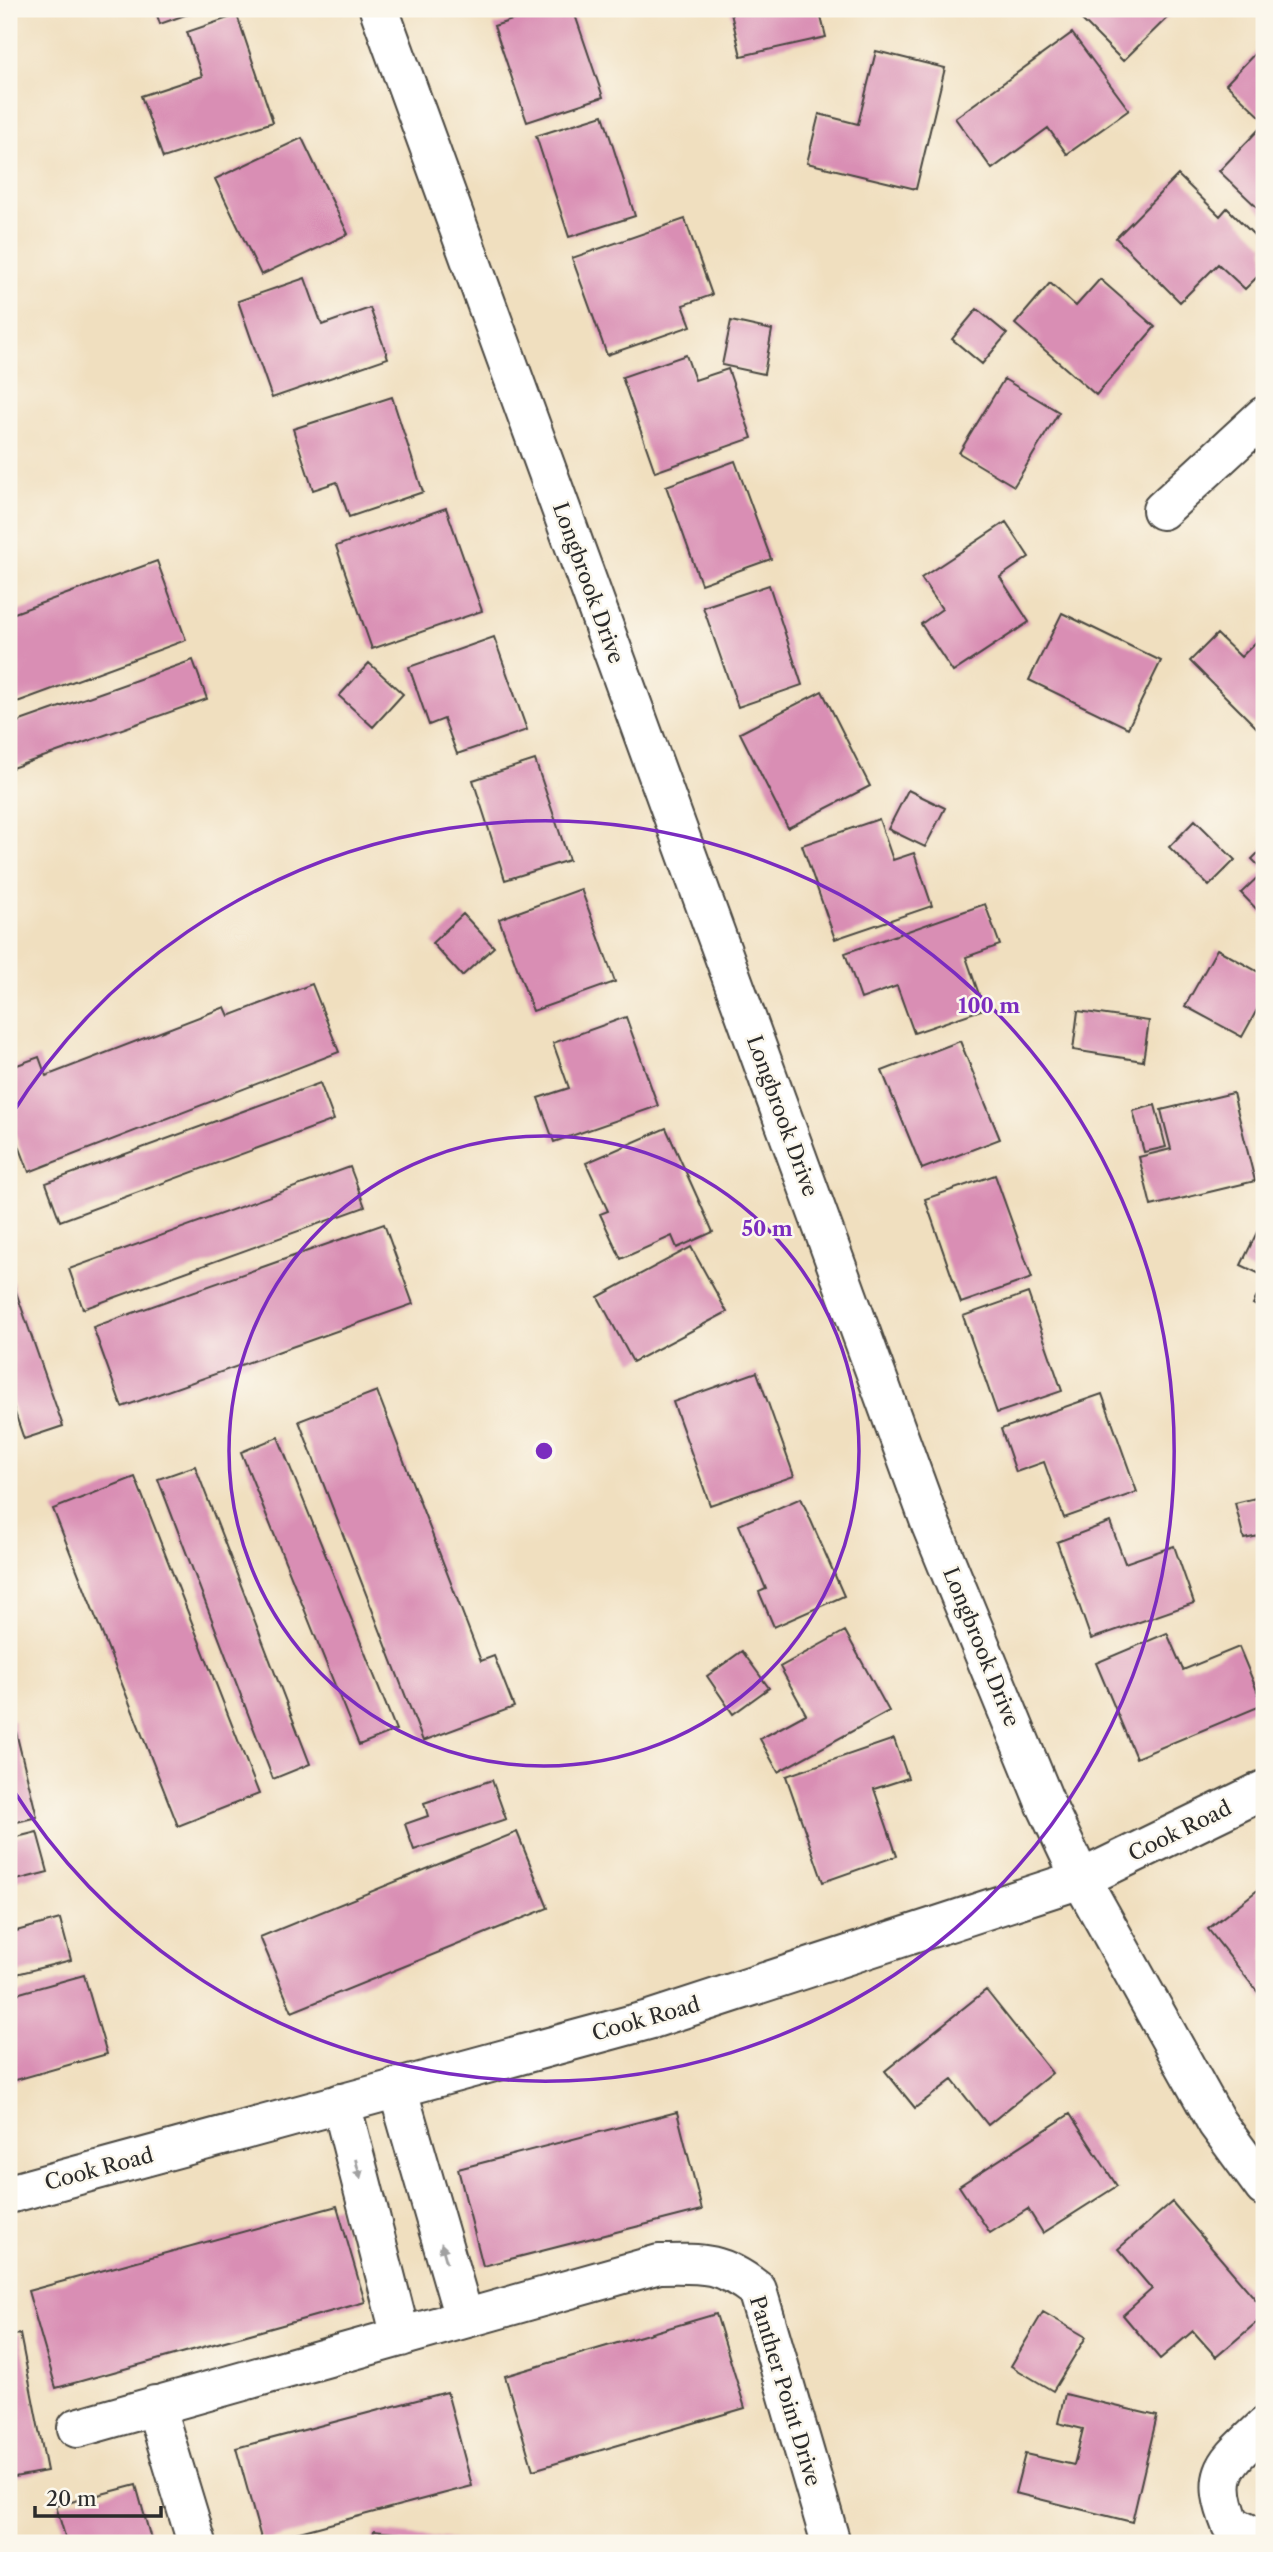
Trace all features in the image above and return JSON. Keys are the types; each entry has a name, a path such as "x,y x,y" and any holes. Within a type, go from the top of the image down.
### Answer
{"street":[{"name":"Longbrook Drive","path":"379,9 931,1525 1046,1805 1081,1879 1217,2123 1264,2187"},
{"path":"1162,510 1264,416"},
{"name":"Cook Road","path":"9,2194 652,2019 1081,1879 1264,1790"},
{"path":"397,2087 464,2318"},
{"path":"341,2103 401,2337"},
{"name":"Panther Point Drive","path":"77,2428 659,2264 700,2263 733,2272 757,2290 831,2543"},
{"path":"155,2405 197,2543"},
{"path":"1264,2427 1226,2464 1219,2496 1231,2525 1264,2541"}],"building":[{"path":"155,9 202,9 160,24"},
{"path":"546,9 573,9 603,97 527,122 494,26"},
{"path":"730,9 819,9 826,37 741,56"},
{"path":"1071,9 1176,9 1123,61"},
{"path":"237,15 273,122 163,158 141,96 202,76 187,32"},
{"path":"1072,33 1129,110 1067,154 1048,128 992,169 955,118"},
{"path":"1260,48 1264,52 1264,120 1226,84"},
{"path":"876,51 945,68 916,189 807,163 819,114 858,124"},
{"path":"603,115 635,216 569,237 536,136"},
{"path":"1264,124 1264,214 1219,171"},
{"path":"302,138 348,234 261,275 215,179"},
{"path":"1178,175 1220,216 1227,208 1264,245 1264,270 1245,289 1218,264 1180,302 1116,238"},
{"path":"685,219 712,295 683,305 691,326 607,355 572,258"},
{"path":"305,278 322,325 370,308 388,358 272,398 238,301"},
{"path":"1100,279 1155,327 1096,395 1015,324 1050,283 1076,306"},
{"path":"977,309 1007,334 982,364 952,339"},
{"path":"731,321 772,330 764,374 722,365"},
{"path":"686,355 695,380 728,369 752,438 655,472 622,377"},
{"path":"1004,379 1059,412 1014,486 959,453"},
{"path":"392,397 423,492 349,517 337,482 313,490 293,429"},
{"path":"735,461 771,559 701,584 666,486"},
{"path":"446,508 482,611 372,649 336,546"},
{"path":"1006,522 1029,557 1000,577 1029,622 953,672 921,624 942,609 921,578"},
{"path":"157,561 186,640 9,705 9,615"},
{"path":"769,585 802,685 738,707 703,607"},
{"path":"1062,613 1161,661 1128,728 1029,680"},
{"path":"1217,634 1241,657 1264,634 1264,735 1190,661"},
{"path":"494,637 527,730 457,754 444,719 429,725 409,667"},
{"path":"193,660 207,699 9,769 9,725"},
{"path":"369,663 403,694 373,727 339,696"},
{"path":"822,691 870,786 788,828 740,733"},
{"path":"535,760 569,860 505,880 473,780"},
{"path":"908,790 945,808 925,847 888,829"},
{"path":"879,819 893,860 914,853 932,906 835,939 802,845"},
{"path":"1195,820 1235,860 1209,886 1169,847"},
{"path":"1264,847 1264,871 1252,859"},
{"path":"1264,871 1264,917 1241,893"},
{"path":"581,889 615,982 533,1011 499,919"},
{"path":"985,904 1000,945 966,957 984,1009 914,1033 897,986 861,999 845,953"},
{"path":"463,914 494,947 462,976 432,943"},
{"path":"1217,949 1264,975 1264,997 1242,1037 1185,1006"},
{"path":"312,984 339,1052 29,1172 9,1119 9,1068 39,1057 46,1076 225,1007 229,1016"},
{"path":"1078,1011 1149,1021 1143,1061 1073,1050"},
{"path":"626,1017 658,1106 554,1142 538,1098 569,1088 553,1043"},
{"path":"960,1041 1000,1139 922,1169 882,1071"},
{"path":"320,1083 334,1120 60,1221 46,1183"},
{"path":"1233,1093 1255,1181 1151,1206 1139,1157 1171,1149 1161,1110"},
{"path":"1155,1105 1166,1147 1144,1152 1133,1111"},
{"path":"666,1128 713,1232 677,1248 672,1236 621,1259 600,1214 608,1211 586,1163"},
{"path":"350,1167 365,1207 83,1309 69,1269"},
{"path":"995,1175 1032,1278 961,1303 925,1199"},
{"path":"1264,1218 1264,1276 1241,1265"},
{"path":"384,1224 413,1304 122,1407 93,1327"},
{"path":"691,1247 727,1312 633,1362 598,1297"},
{"path":"9,1272 63,1426 24,1439 9,1395"},
{"path":"1264,1283 1264,1310 1253,1304"},
{"path":"1028,1293 1062,1391 997,1413 963,1316"},
{"path":"757,1372 794,1476 710,1505 673,1402"},
{"path":"377,1391 481,1661 494,1656 514,1707 423,1741 299,1421"},
{"path":"1102,1394 1137,1492 1064,1518 1044,1462 1016,1472 1001,1429"},
{"path":"278,1437 396,1730 359,1745 241,1452"},
{"path":"195,1466 310,1764 273,1779 158,1479"},
{"path":"135,1477 259,1794 178,1826 53,1509"},
{"path":"1264,1496 1264,1535 1244,1539 1235,1503"},
{"path":"801,1498 844,1596 774,1627 759,1592 766,1589 739,1525"},
{"path":"1110,1522 1125,1563 1174,1546 1194,1603 1091,1639 1057,1542"},
{"path":"845,1631 889,1711 778,1772 760,1739 806,1714 780,1667"},
{"path":"1167,1633 1183,1670 1239,1647 1263,1705 1136,1758 1096,1663"},
{"path":"742,1651 769,1688 733,1714 707,1676"},
{"path":"13,1720 37,1817 9,1824 9,1721"},
{"path":"894,1739 908,1778 874,1789 897,1856 823,1882 786,1776"},
{"path":"492,1780 506,1819 414,1850 405,1824 428,1816 424,1803"},
{"path":"37,1832 48,1872 9,1882 9,1839"},
{"path":"517,1832 548,1908 292,2012 260,1937"},
{"path":"1264,1885 1264,2000 1208,1929"},
{"path":"60,1919 71,1960 9,1976 9,1933"},
{"path":"84,1975 107,2054 9,2082 9,1996"},
{"path":"986,1990 1052,2073 988,2125 952,2080 915,2108 885,2071"},
{"path":"677,2112 702,2210 483,2266 458,2169"},
{"path":"1070,2114 1117,2186 1043,2233 1028,2209 990,2233 959,2186"},
{"path":"1172,2202 1264,2309 1264,2316 1216,2357 1193,2331 1160,2359 1123,2315 1152,2289 1118,2249"},
{"path":"337,2206 365,2302 56,2388 28,2291"},
{"path":"1043,2312 1086,2337 1053,2391 1011,2366"},
{"path":"716,2314 745,2408 533,2470 505,2376"},
{"path":"20,2334 47,2471 9,2478 9,2336"},
{"path":"447,2392 472,2486 262,2542 236,2448"},
{"path":"1065,2394 1157,2416 1132,2522 1015,2493 1025,2454 1074,2465 1083,2429 1058,2423"},
{"path":"136,2485 152,2543 67,2543 56,2506"},
{"path":"374,2531 469,2541 372,2543"}]}
